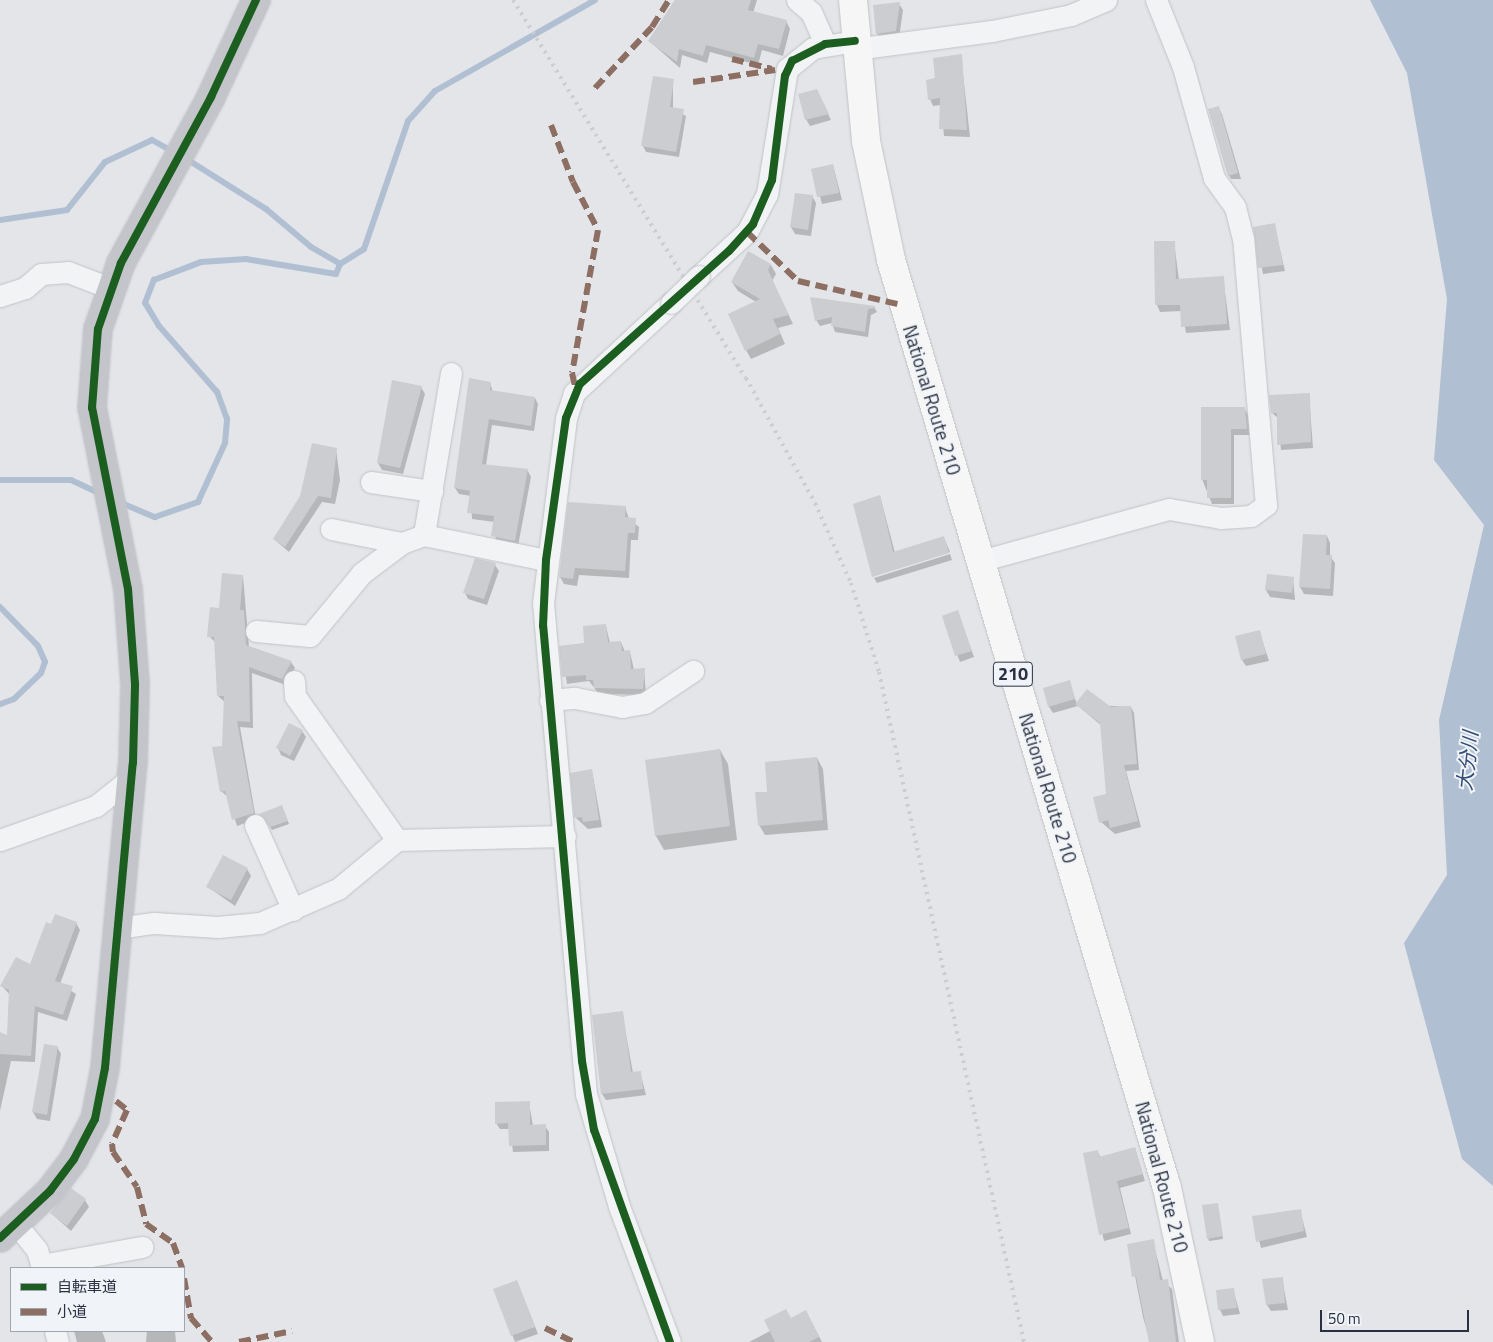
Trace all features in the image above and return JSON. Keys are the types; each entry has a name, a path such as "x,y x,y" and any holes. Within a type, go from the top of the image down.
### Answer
{"highway":[{"name":"National Route 210","path":"853,0 855,45 871,169 891,260 1164,1179 1190,1280 1200,1342"}],"street":[{"path":"142,1247 42,1267 36,1250 8,1231 62,1177 95,1119 105,1068 131,778 135,684 128,589 95,424 95,348 110,288 256,0"},
{"path":"797,0 811,12 824,44"},
{"path":"670,1342 613,1187 586,1094 565,836 544,626 546,560 566,418 574,393 699,276 729,251 757,216 772,180 787,69 803,53 824,44 855,45 992,31 1071,15 1106,0"},
{"path":"980,561 1169,510 1221,518 1251,516 1266,505 1243,239 1235,207 1214,178 1183,67 1156,0"},
{"path":"0,296 25,288 41,274 59,273 110,288"},
{"path":"424,535 451,374"},
{"path":"371,482 432,491"},
{"path":"331,529 402,543"},
{"path":"256,631 310,636 362,573 402,543 424,535 546,560"},
{"path":"550,700 575,698 622,707 645,703 693,671"},
{"path":"294,680 295,696 398,840"},
{"path":"0,840 96,806 131,778"},
{"path":"255,824 294,910"},
{"path":"117,928 154,923 243,927 294,910 351,881 398,840 565,836"}],"water":[{"name":"大分川","path":"1370,0 1493,0 1493,1186 1462,1159 1404,943 1447,875 1439,720 1484,525 1434,460 1447,299 1407,73"}],"building":[{"path":"675,0 751,0 748,10 787,20 779,49 758,44 754,58 706,45 703,56 679,49 677,62 648,41"},
{"path":"900,2 896,31 876,34 873,5"},
{"path":"962,54 967,130 939,129 940,98 928,100 926,80 935,78 933,58"},
{"path":"653,76 674,79 670,107 684,109 676,152 641,146"},
{"path":"817,89 829,114 805,120 798,94"},
{"path":"1219,106 1238,173 1228,176 1208,109"},
{"path":"833,164 839,193 817,197 811,169"},
{"path":"795,193 813,195 808,230 790,227"},
{"path":"1275,223 1283,265 1258,268 1253,227"},
{"path":"1154,241 1175,241 1176,279 1224,276 1227,324 1181,327 1180,305 1155,305"},
{"path":"748,251 771,264 768,270 789,315 773,319 780,334 745,351 728,314 760,299 731,282"},
{"path":"810,297 875,306 875,308 868,309 865,332 831,326 832,317 815,321"},
{"path":"469,378 491,382 490,390 535,397 531,426 489,419 482,464 528,469 515,541 491,536 494,516 467,513 470,491 454,488"},
{"path":"392,380 422,386 400,468 377,463"},
{"path":"1310,393 1311,442 1277,445 1277,413 1271,413 1269,395"},
{"path":"1201,407 1245,407 1247,429 1231,429 1231,498 1207,498 1207,480 1201,480"},
{"path":"312,443 337,448 331,498 318,496 285,547 273,539 300,496"},
{"path":"880,495 893,552 944,536 949,553 872,577 853,504"},
{"path":"568,502 626,506 625,517 636,518 635,533 628,533 625,571 575,568 573,579 559,577"},
{"path":"1303,534 1327,535 1326,555 1332,555 1330,589 1299,587"},
{"path":"475,558 496,563 484,599 463,593"},
{"path":"222,573 243,575 240,610 244,610 246,645 292,661 282,679 249,667 250,722 237,721 254,813 232,820 225,791 220,792 212,747 222,746 224,696 217,696 214,637 207,637 210,607 219,608"},
{"path":"1267,574 1294,577 1292,593 1265,590"},
{"path":"958,610 972,651 955,656 942,616"},
{"path":"606,624 608,642 621,641 622,651 630,650 631,669 645,668 643,689 594,688 593,680 586,680 586,675 562,677 559,646 584,643 583,626"},
{"path":"1260,630 1266,654 1241,660 1235,636"},
{"path":"1070,680 1075,699 1048,707 1043,688"},
{"path":"1087,689 1111,707 1131,706 1137,764 1124,765 1138,821 1110,828 1108,820 1099,823 1093,797 1106,794 1100,723 1075,704"},
{"path":"289,723 303,730 290,756 276,748"},
{"path":"720,749 730,826 655,836 645,760"},
{"path":"817,757 823,820 758,826 755,792 767,792 765,762"},
{"path":"592,769 599,820 583,822 582,817 574,818 570,773"},
{"path":"282,805 288,821 270,827 259,814"},
{"path":"223,855 248,868 231,900 206,887"},
{"path":"55,914 77,922 55,981 73,986 63,1015 35,1006 31,1056 0,1054 0,1032 7,1035 9,990 0,986 16,957 30,964 46,922 51,924"},
{"path":"623,1011 631,1072 641,1071 643,1089 601,1094 592,1015"},
{"path":"44,1044 58,1046 47,1115 32,1112"},
{"path":"530,1101 530,1125 546,1124 546,1145 509,1146 508,1123 495,1124 495,1102"},
{"path":"1135,1147 1143,1174 1117,1181 1129,1228 1099,1235 1083,1153 1098,1150 1099,1157"},
{"path":"71,1188 86,1199 67,1226 50,1213"},
{"path":"1218,1203 1223,1236 1207,1239 1202,1205"},
{"path":"1301,1209 1304,1231 1256,1242 1252,1216"},
{"path":"1154,1239 1160,1280 1168,1279 1176,1342 1149,1342 1136,1276 1132,1277 1127,1244"},
{"path":"1283,1277 1285,1303 1266,1305 1262,1279"},
{"path":"517,1280 535,1327 511,1336 493,1289"},
{"path":"1234,1288 1237,1308 1218,1310 1216,1290"},
{"path":"786,1309 791,1318 806,1310 819,1337 809,1342 775,1342 764,1320"}],"waterway":[{"path":"119,502 155,517 198,502 225,443 227,419 217,392 159,326 145,303 154,280 201,262 246,259 336,274 340,264 364,249 408,121 435,91 595,0"},
{"path":"0,220 67,210 105,162 152,140 174,152"},
{"path":"185,158 266,209 311,247 340,264"},
{"path":"0,480 71,480 101,494"},
{"path":"0,607 38,646 45,662 41,673 14,699 0,704"}],"railway":[{"path":"513,0 746,378 815,503 851,583 879,672 1024,1342"}],"marked path":[{"path":"595,88 652,27 669,0"},
{"path":"732,59 772,69"},
{"path":"693,82 775,70"},
{"path":"551,125 573,182 598,230 572,373 576,390"},
{"path":"747,232 798,281 902,305"},
{"path":"116,1101 127,1110 112,1144 113,1152 137,1187 146,1224 173,1243 182,1267"},
{"path":"185,1284 191,1318 212,1342"},
{"path":"545,1328 574,1342"},
{"path":"239,1342 292,1331"}],"cycle path":[{"path":"0,1238 50,1191 74,1159 95,1119 105,1068 133,763 135,684 128,589 92,408 98,329 121,263 211,97 256,0"},
{"path":"670,1342 594,1130 582,1061 543,626 546,560 566,418 580,384 729,251 753,224 772,180 785,76 792,61 825,44 855,41"}]}
